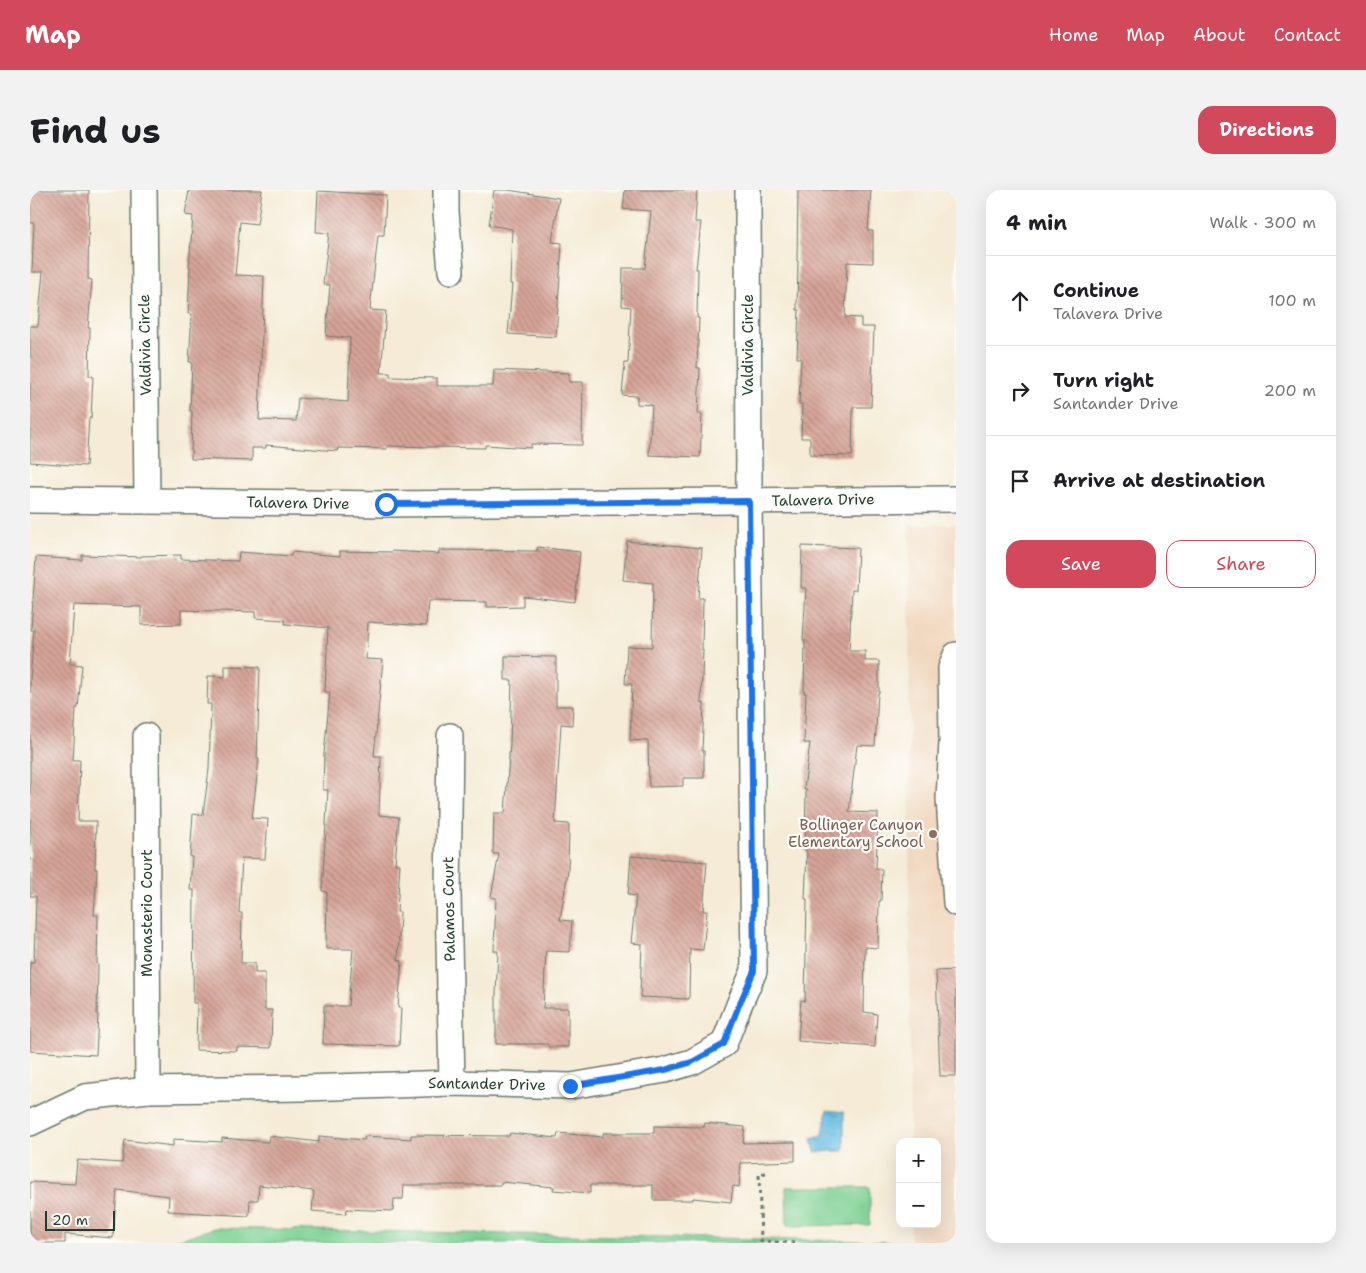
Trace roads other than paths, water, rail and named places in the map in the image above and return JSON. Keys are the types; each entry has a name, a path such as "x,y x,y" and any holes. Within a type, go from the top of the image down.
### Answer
{"street":[{"name":"Valdivia Circle","path":"144,190 147,500"},
{"path":"446,190 451,271"},
{"name":"Valdivia Circle","path":"748,190 749,501"},
{"name":"Talavera Drive","path":"30,500 386,504 956,499"},
{"name":"Santander Drive","path":"30,1123 86,1097 148,1090 304,1088 452,1082 570,1086 665,1070 692,1062 724,1044 754,971 749,501"},
{"path":"956,655 951,668 952,742 949,799 956,903"},
{"name":"Monasterio Court","path":"146,736 148,1090"},
{"name":"Palamos Court","path":"450,736 448,895 452,1082"}],"water":[{"path":"827,1110 844,1112 844,1151 815,1152 812,1138 823,1135"}],"place":[{"name":"Bollinger Canyon Elementary School","path":"933,834"}]}
